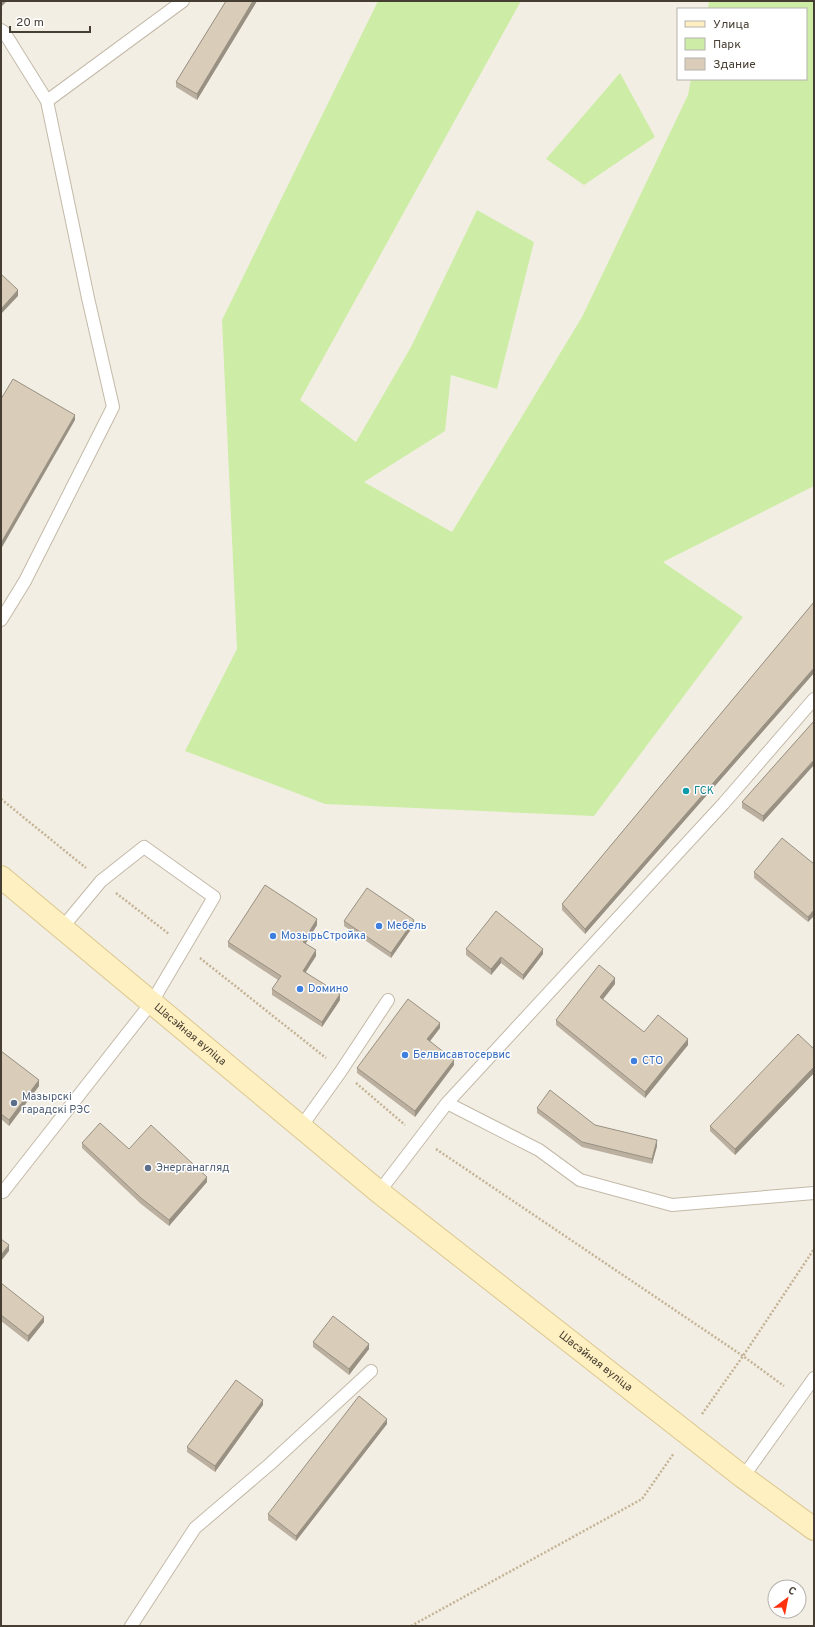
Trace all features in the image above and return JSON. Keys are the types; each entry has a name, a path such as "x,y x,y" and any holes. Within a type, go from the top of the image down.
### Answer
{"main road":[{"name":"Шасэйная вуліца","path":"1,877 380,1192 743,1477 814,1528"}],"lane":[{"path":"47,101 183,1"},
{"path":"1,30 47,101 88,298 113,407 25,581 1,620"},
{"path":"380,1192 447,1103 724,803 814,699"},
{"path":"3,1192 152,1002 214,897 144,847 101,881 62,928"},
{"path":"301,1127 341,1071 388,1000"},
{"path":"447,1103 539,1150 580,1180 672,1205 814,1193"},
{"path":"131,1626 195,1528 270,1464 371,1371"},
{"path":"743,1477 814,1378"}],"path":[{"path":"1,799 101,881 341,1071 421,1139 744,1356 800,1397"},
{"path":"411,1626 642,1499 744,1356 814,1249"}],"green space":[{"path":"378,1 521,1 300,400 356,442 411,347 477,210 534,242 497,389 451,375 445,431 364,482 452,532 582,317 688,95 691,80 807,80 807,8 708,8 709,1 814,1 814,486 663,562 743,617 594,816 325,804 185,751 237,649 222,320"},
{"path":"620,73 655,137 584,185 546,159"}],"building":[{"path":"226,1 253,1 197,94 176,82"},
{"path":"1,274 18,290 1,309"},
{"path":"13,379 75,415 1,543 1,399"},
{"name":"ГСК","path":"814,602 814,668 585,929 562,904"},
{"path":"814,721 814,760 763,816 742,802"},
{"path":"782,838 814,864 814,910 808,917 754,872"},
{"path":"265,885 317,919 303,942 316,950 303,971 340,994 322,1022 272,989 281,976 228,942"},
{"name":"Мебель","path":"367,888 414,920 391,953 344,921"},
{"path":"496,911 543,949 523,975 501,957 491,969 466,949"},
{"path":"599,965 615,978 600,997 644,1032 658,1015 688,1039 645,1092 556,1020"},
{"name":"Белвисавтосервис","path":"408,999 440,1023 427,1039 454,1060 415,1111 357,1068"},
{"path":"798,1034 814,1049 814,1067 735,1149 710,1126"},
{"name":"Мазырскі гарадскі РЭС","path":"1,1051 39,1080 9,1120 1,1114"},
{"path":"550,1090 595,1125 657,1140 652,1159 582,1142 537,1108"},
{"name":"Энерганагляд","path":"100,1123 129,1149 151,1125 207,1177 169,1220 141,1198 82,1143"},
{"path":"1,1239 9,1245 1,1255"},
{"path":"1,1283 44,1317 28,1336 1,1315"},
{"path":"333,1316 369,1344 349,1369 313,1342"},
{"path":"236,1380 263,1400 215,1466 187,1447"},
{"path":"359,1396 387,1419 296,1536 268,1514"}],"place":[{"name":"ГСК","path":"686,791"},
{"name":"Мебель","path":"379,926"},
{"name":"МозырьСтройка","path":"273,936"},
{"name":"Dомино","path":"300,989"},
{"name":"Белвисавтосервис","path":"405,1055"},
{"name":"СТО","path":"634,1061"},
{"name":"Мазырскі гарадскі РЭС","path":"14,1103"},
{"name":"Энерганагляд","path":"148,1168"}]}
